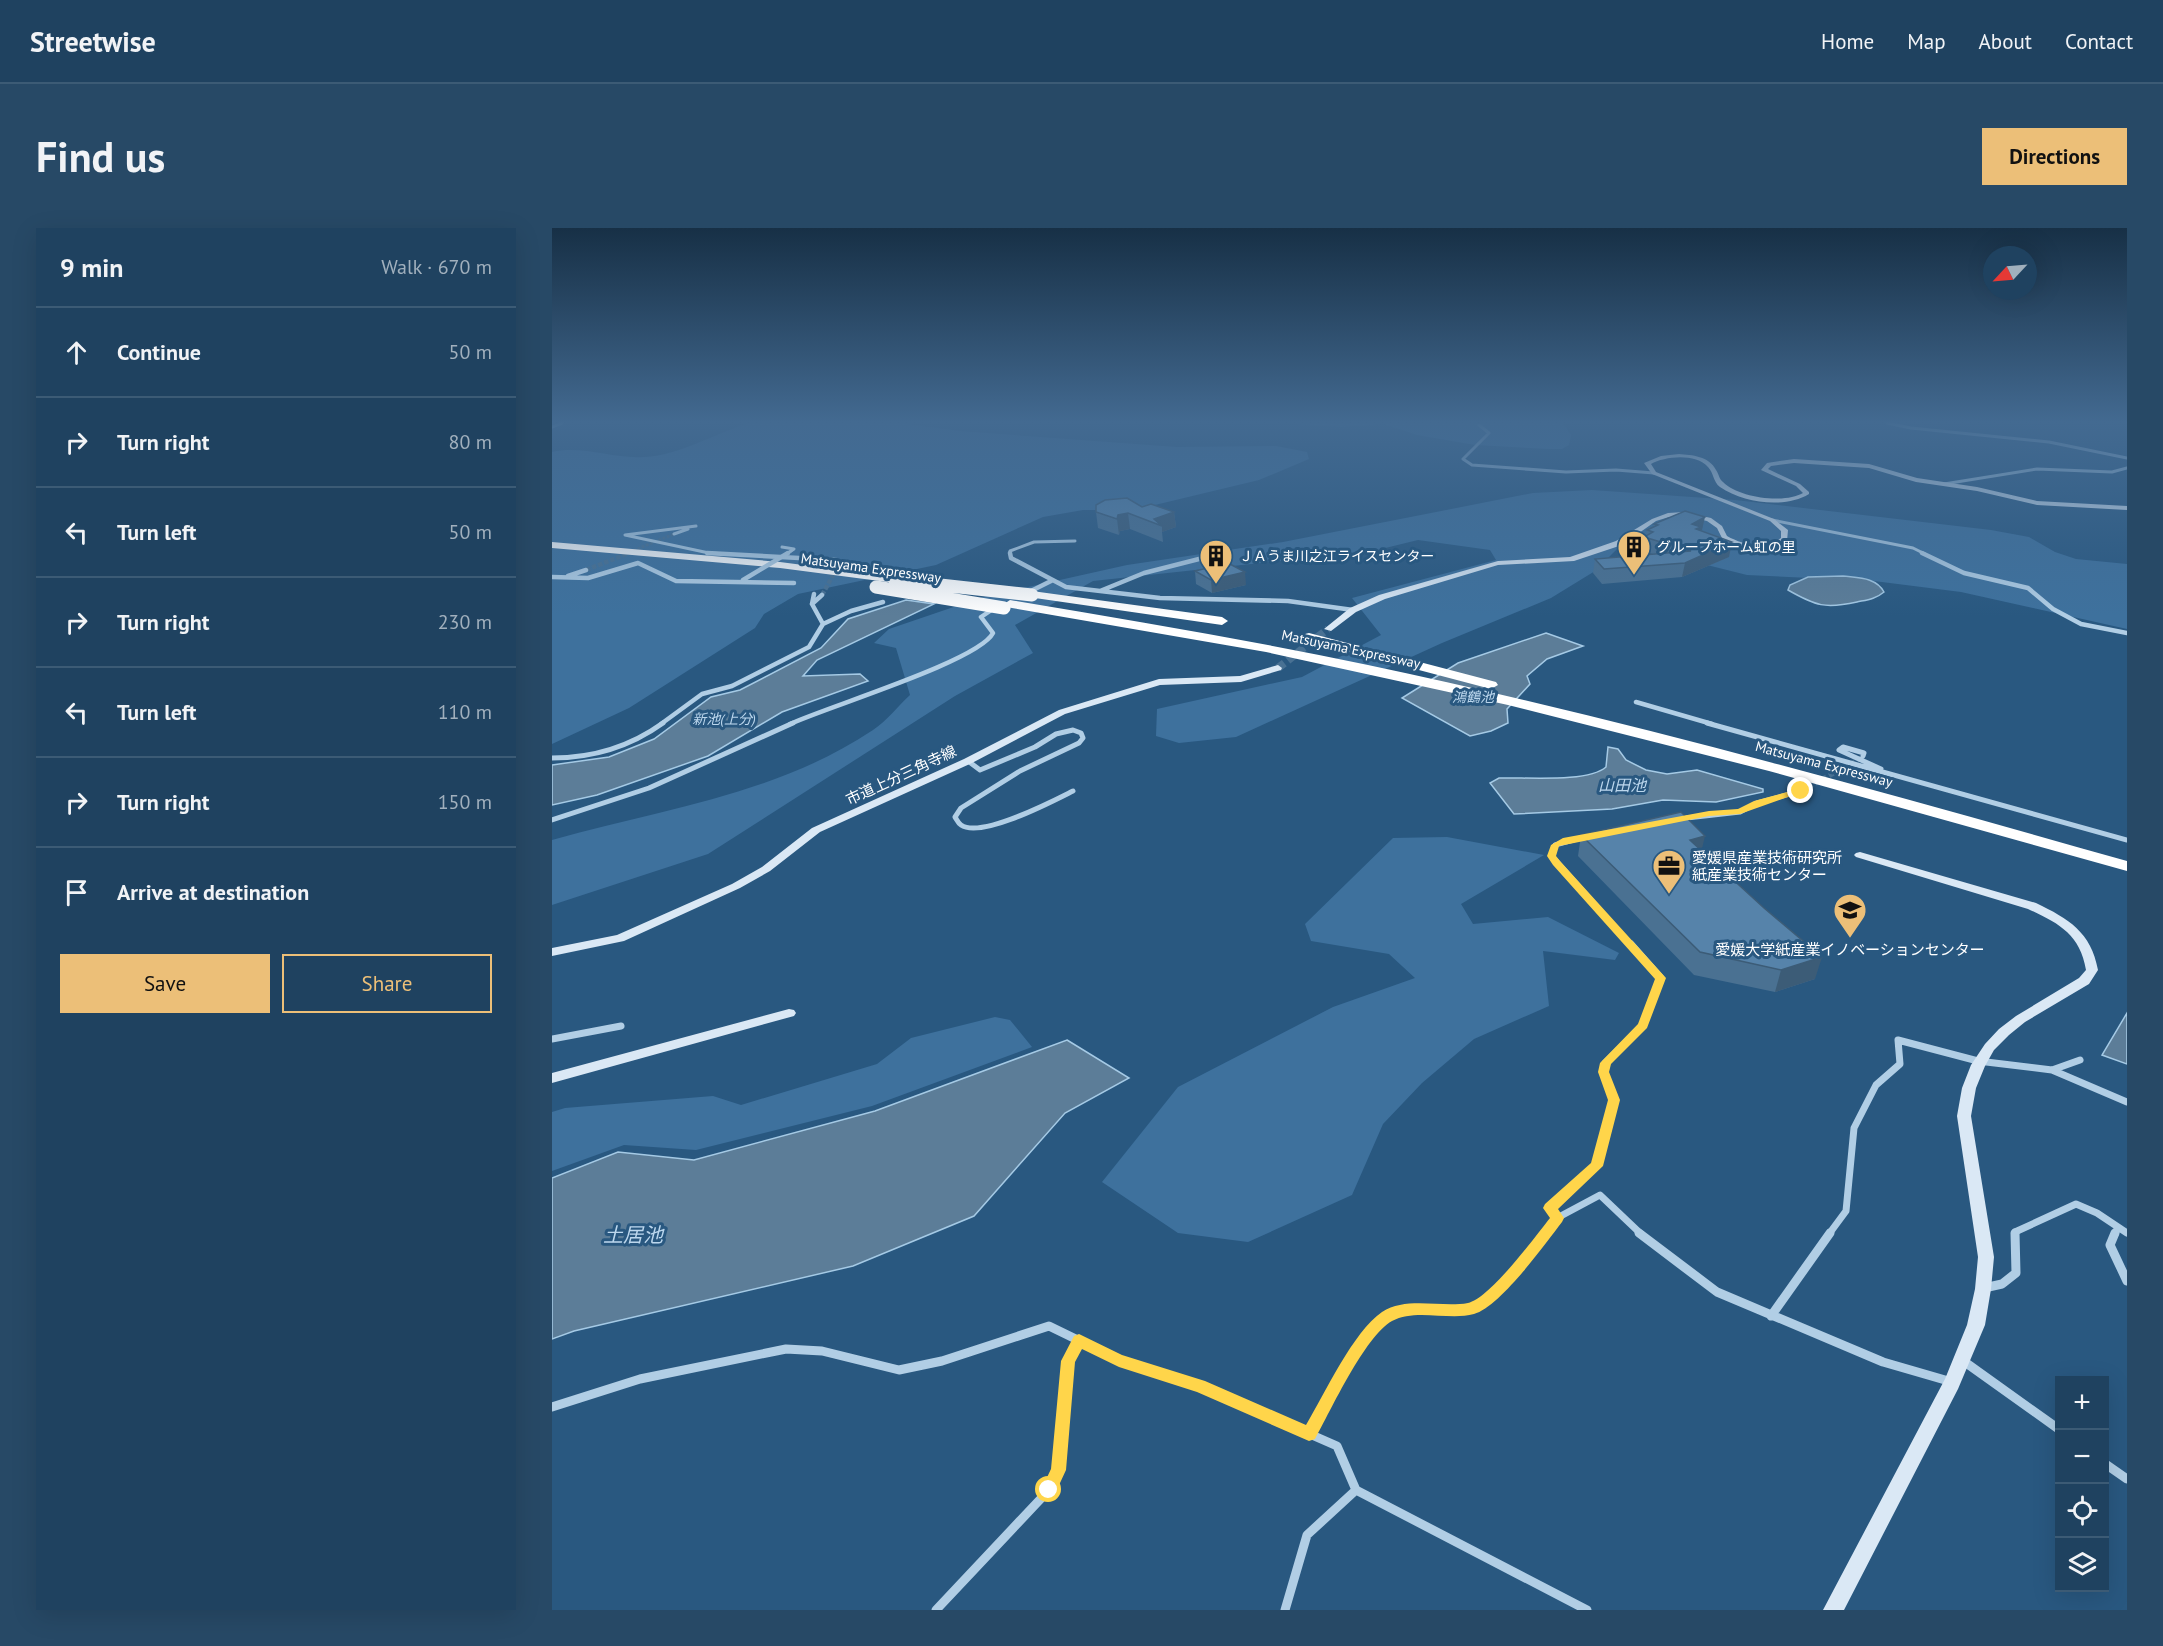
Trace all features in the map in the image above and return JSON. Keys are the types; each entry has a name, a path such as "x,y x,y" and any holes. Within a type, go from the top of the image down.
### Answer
{"highway":[{"name":"Matsuyama Expressway","path":"552,545 769,564 1029,597 1256,638 1421,676"},
{"name":"Matsuyama Expressway","path":"552,551 809,576 1262,647 1421,676"},
{"path":"1029,597 1222,621"},
{"path":"1007,606 1079,626"},
{"path":"1309,637 1421,676 1533,702"},
{"path":"1182,644 1421,676 1533,702"},
{"name":"Matsuyama Expressway","path":"1533,702 1807,765 2127,854"},
{"name":"Matsuyama Expressway","path":"1533,702 1798,773 2127,866"}],"street":[{"path":"1690,487 1772,520 1913,548 1964,573 2012,582 2028,588 2053,609 2081,624 2127,633"},
{"path":"1728,487 1748,495 1776,500 1799,498 1807,494 1800,487"},
{"path":"1961,487 2037,503 2127,508"},
{"path":"1328,629 1353,610 1382,597 1498,563 1558,561 1581,556 1619,543 1654,520 1668,515 1703,517 1717,524 1721,534 1728,540 1756,546 1776,545 1784,538 1785,530 1772,520"},
{"path":"674,534 696,526 625,535 710,553 836,560 840,563"},
{"path":"1075,542 1034,542 1010,551 1011,558 1018,564 1066,587 1160,598 1278,600 1353,610"},
{"path":"738,583 794,549 782,547"},
{"path":"1100,591 1144,573 1198,559"},
{"path":"552,577 588,578 638,563 676,581 794,583"},
{"path":"565,577 586,570"},
{"path":"552,820 647,791 805,717 951,661 990,639 993,633 982,622 981,617 990,610 1051,581"},
{"path":"814,594 812,604 823,624"},
{"path":"812,604 822,595"},
{"path":"552,758 567,759 601,752 642,738 702,694 732,686 809,647 823,624 851,611 883,602"},
{"name":"市道上分三角寺線","path":"552,952 599,944 644,929 766,869 816,830 968,761 1054,715 1137,687 1159,682 1241,679 1278,668"},
{"path":"1636,702 2127,840"},
{"path":"968,761 980,770 1065,731 1081,733 1083,738 1079,743 1020,771 960,808 956,817 961,824 972,828 989,825 1073,791"},
{"path":"1863,756 1864,753 1857,749 1843,747 1839,750 1910,780"},
{"path":"1675,820 1740,812 1757,803 1801,791"},
{"path":"1557,1218 1550,1208 1596,1166 1614,1100 1604,1072 1605,1063 1643,1026 1661,978 1552,856 1555,845 1563,841 1596,834"},
{"path":"1833,1610 1952,1383 1976,1325 1986,1257 1981,1213 1964,1116 1966,1096 1978,1060 2005,1031 2084,981 2092,970 2090,953 2077,932 2058,918 2032,906 1860,855"},
{"path":"552,1078 789,1013"},
{"path":"552,1039 621,1026"},
{"path":"1772,1316 1846,1211 1854,1128 1876,1085 1900,1064 1898,1040 1978,1060 2052,1070 2127,1102"},
{"path":"2052,1070 2080,1060"},
{"path":"1309,1434 1370,1330 1389,1315 1409,1310 1473,1308 1509,1279 1557,1218 1600,1195 1637,1231 1717,1292 1883,1362 1952,1383"},
{"path":"1983,1289 2002,1284 2016,1273 2015,1232 2076,1204 2097,1213 2127,1233"},
{"path":"2118,1227 2110,1245 2127,1281"},
{"path":"552,1407 640,1379 786,1349 822,1351 899,1370 942,1361 1049,1326 1119,1360 1200,1386 1337,1446 1356,1490 1587,1610"},
{"path":"936,1610 1049,1490 1059,1470 1068,1361 1079,1341"},
{"path":"1962,1360 2055,1426"},
{"path":"2109,1466 2127,1479"},
{"path":"1285,1610 1307,1535 1356,1490"}],"shaded area":[{"path":"552,487 1228,487 1134,510 1083,510 1043,517 936,565 798,594 764,614 755,628 629,708 552,744"},
{"path":"1592,490 1735,500 1991,530 2029,537 2055,552 2076,559 2127,564 2127,629 1961,592 1874,581 1747,575 1679,558 1645,537 1626,540 1595,571 1551,598 1442,643 1236,737 1179,743 1156,736 1157,709 1302,677 1381,635 1352,598 1496,560 1490,550 1418,540 1373,551 1093,581 1015,625 1033,653 955,696 708,854 552,905 552,840 676,809 758,785 836,752 888,718 910,695 896,648 874,643 889,629 983,597 1127,565 1283,542 1533,493"},
{"path":"1447,837 1544,855 1461,904 1473,924 1548,917 1619,953 1615,960 1543,951 1549,1006 1474,1039 1422,1083 1383,1124 1352,1195 1248,1242 1178,1233 1102,1182 1178,1087 1333,1007 1415,978 1389,954 1311,941 1305,924 1393,838"},
{"path":"995,1017 1010,1020 1032,1047 872,1106 696,1150 624,1145 552,1171 552,1112 565,1108 713,1096 741,1105 877,1064 911,1038"}],"water":[{"path":"1843,576 1871,581 1881,587 1884,592 1867,600 1821,605 1788,590 1790,585 1808,577"},
{"name":"新池(上分)","path":"906,600 934,604 817,660 803,676 860,674 868,681 782,712 708,756 597,795 552,805 552,765 609,757 654,739 711,697 740,690 821,648 848,619"},
{"name":"鴻鶴池","path":"1546,633 1583,646 1547,659 1527,676 1530,684 1507,709 1508,723 1491,731 1470,736 1402,698 1458,663"},
{"name":"山田池","path":"1608,747 1618,749 1626,760 1646,770 1667,774 1697,770 1763,789 1763,792 1716,802 1663,800 1612,809 1514,814 1490,783 1499,778 1571,777 1597,772 1606,767"},
{"path":"2127,1013 2127,1064 2102,1055"},
{"name":"土居池","path":"1067,1040 1129,1078 1065,1113 974,1216 853,1266 574,1331 552,1339 552,1178 618,1152 694,1160 875,1111"}],"building":[{"path":"1127,498 1142,507 1151,504 1174,512 1154,519 1162,526 1128,513 1118,515 1117,519 1096,512 1096,505 1105,500"},
{"path":"1685,511 1705,517 1692,524 1701,527 1696,529 1732,542 1685,563 1604,569 1595,559 1691,551 1644,537 1653,532 1647,530 1658,525 1654,524"},
{"path":"1228,563 1245,572 1211,580 1195,571"},
{"name":"愛媛県産業技術研究所 紙産業技術センター","path":"1681,812 1705,836 1690,840 1764,908 1822,957 1781,970 1700,952 1581,835"}],"tunnel":[{"path":"625,554 674,534"},
{"path":"586,570 629,553"},
{"path":"822,595 840,563"},
{"path":"1278,668 1328,629"},
{"path":"1801,791 1863,757"}],"place":[{"name":"グループホーム虹の里","path":"1634,576"},
{"name":"ＪＡうま川之江ライスセンター","path":"1216,585"},
{"name":"愛媛県産業技術研究所 紙産業技術センター","path":"1669,895"},
{"name":"愛媛大学紙産業イノベーションセンター","path":"1850,939"}],"route":[{"path":"1049,1490 1059,1470 1068,1361 1079,1341 1119,1360 1200,1386 1309,1434 1370,1330 1389,1315 1409,1310 1473,1308 1509,1279 1557,1218 1550,1208 1596,1166 1614,1100 1604,1072 1605,1063 1643,1026 1661,978 1556,863 1552,856 1555,845 1563,841 1709,813 1740,812 1757,803 1801,791"}]}
